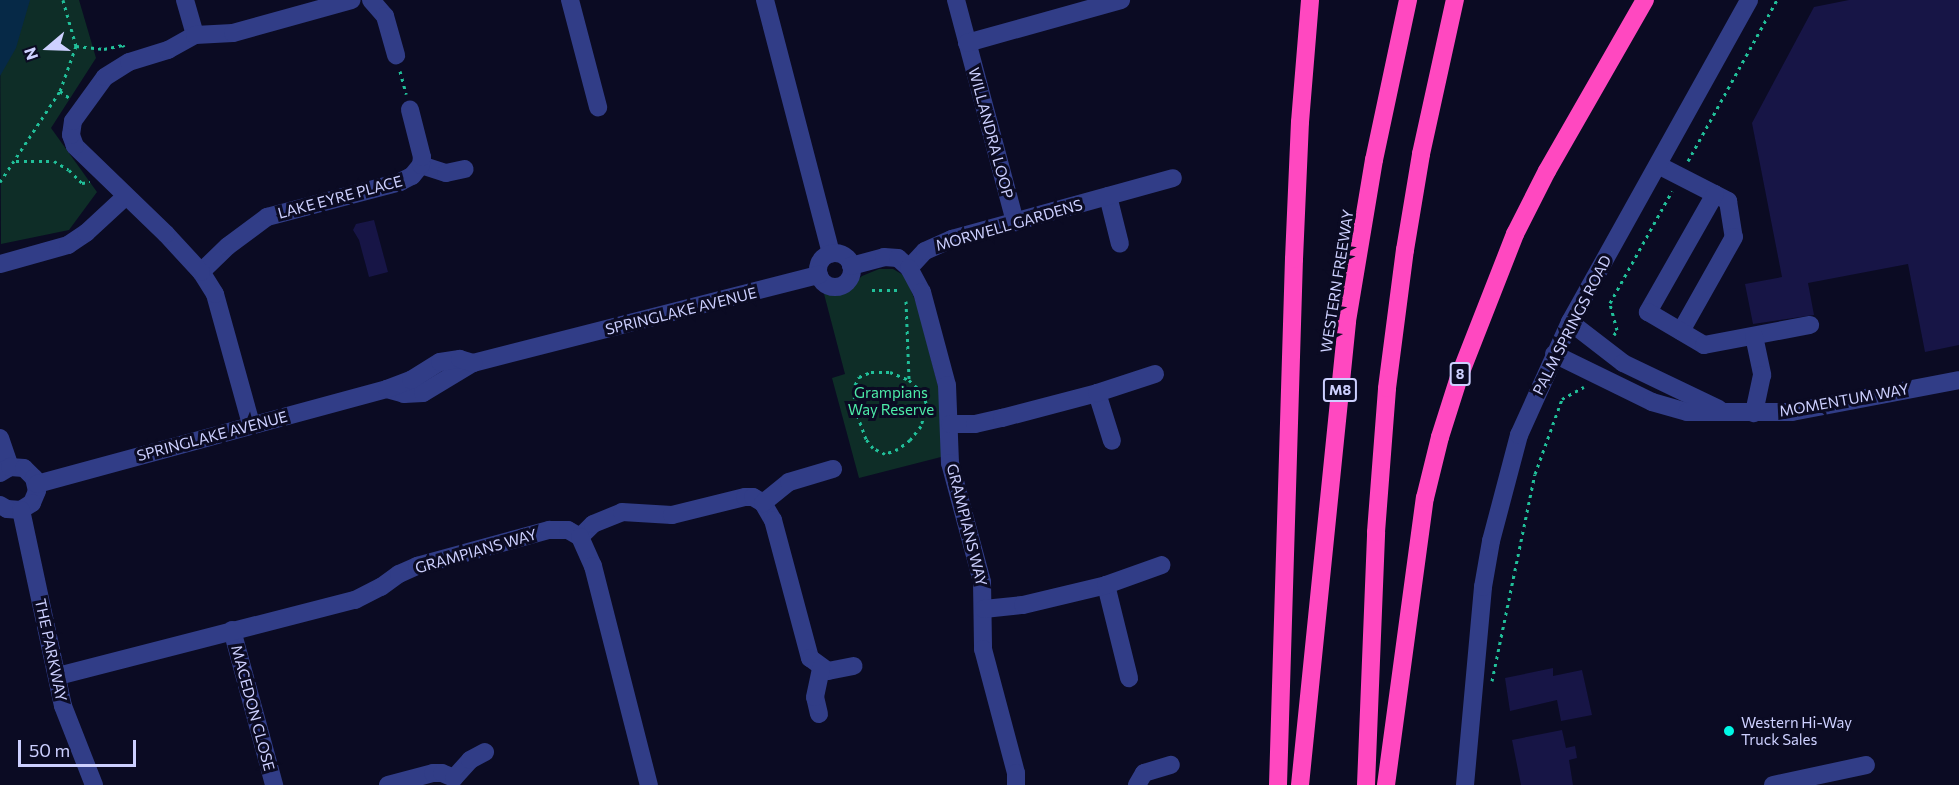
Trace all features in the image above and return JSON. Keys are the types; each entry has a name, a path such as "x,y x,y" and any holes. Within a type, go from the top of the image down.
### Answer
{"highway":[{"path":"1278,785 1294,259 1300,122 1310,0"},
{"name":"WESTERN FREEWAY","path":"1300,785 1347,321 1374,160 1408,0"},
{"path":"1366,785 1376,532 1387,388 1405,250 1421,154 1455,0"},
{"name":"8","path":"1386,785 1425,498 1440,437 1456,387 1486,303 1515,234 1547,171 1645,0"}],"street":[{"path":"185,0 195,35"},
{"path":"251,424 223,316 215,294 201,272 81,153 71,135 76,115 99,85 112,71 129,62 168,50 195,35 233,33 352,0"},
{"path":"371,0 385,16 396,55"},
{"path":"570,0 598,107"},
{"path":"765,0 831,254"},
{"name":"WILLANDRA LOOP","path":"956,0 1016,222"},
{"path":"967,43 1121,0"},
{"name":"PALM SPRINGS ROAD","path":"1465,785 1473,678 1491,541 1519,435 1570,322 1749,0"},
{"name":"LAKE EYRE PLACE","path":"201,272 228,246 267,218 400,182 412,176 421,165 422,151 410,110"},
{"name":"LAKE EYRE PLACE","path":"421,165 446,173 465,170"},
{"path":"1658,165 1728,201 1734,237 1681,331"},
{"name":"MORWELL GARDENS","path":"909,268 935,244 1173,178"},
{"path":"1715,194 1648,312 1704,345 1810,325"},
{"path":"0,264 68,245 86,233 126,196"},
{"path":"1108,196 1120,244"},
{"path":"831,254 843,256 851,266 848,281 839,287 829,286 819,275 819,265 831,254"},
{"path":"851,266 884,257 897,258 909,268"},
{"name":"GRAMPIANS WAY","path":"909,268 922,292 947,386 950,463 980,574 984,609 983,649 1016,773 1016,785"},
{"name":"SPRINGLAKE AVENUE","path":"37,484 251,424 387,389 411,380 440,362 460,358 473,363 819,275"},
{"name":"MOMENTUM WAY","path":"1570,322 1623,363 1729,414"},
{"path":"1754,336 1762,375 1754,413"},
{"name":"MOMENTUM WAY","path":"1554,354 1653,402 1687,412 1729,414 1792,412 1959,380"},
{"path":"950,424 975,424 1097,393 1155,374"},
{"path":"1097,393 1112,441"},
{"path":"0,438 5,470 24,468 30,472 37,484 36,498 21,510 7,509 0,505"},
{"path":"763,503 789,482 833,469"},
{"path":"649,785 593,566 580,537 598,521 622,512 672,515 753,497 763,503 773,520 807,651 821,668 837,670 854,666"},
{"name":"THE PARKWAY","path":"21,510 70,731 94,785"},
{"name":"GRAMPIANS WAY","path":"58,676 355,600 417,566 549,530 568,530 580,537"},
{"path":"984,609 1023,605 1106,585 1162,565"},
{"path":"1106,585 1130,678"},
{"name":"MACEDON CLOSE","path":"232,630 274,785"},
{"path":"819,714 815,697 821,668"},
{"path":"388,785 433,773 442,773 457,782 470,760 485,752"},
{"path":"1137,785 1144,773 1171,765"},
{"path":"1773,785 1866,765"}],"path":[{"path":"0,182 13,166 60,91 76,46 63,0"},
{"path":"1608,351 1617,330 1610,303 1777,0"},
{"path":"76,46 104,49 123,45 129,62"},
{"path":"396,55 410,110"},
{"path":"16,160 54,161 85,184 95,176"},
{"path":"872,290 906,290 909,380"},
{"path":"871,372 890,372 909,380 920,388 926,399 927,406 921,426 910,440 897,449 885,454 879,453 860,429 854,406 855,385 859,377 871,372"},
{"path":"1492,683 1535,474 1562,399 1582,391 1595,374"}],"green space":[{"path":"0,0 79,0 96,58 51,128 97,192 69,230 1,244"},
{"name":"Grampians Way Reserve","path":"879,269 893,269 905,276 917,305 942,401 941,457 859,478 832,378 845,374 823,290 837,294 845,291 862,276"}],"water":[{"path":"0,0 30,0 16,48 0,76"}],"building":[{"path":"1849,0 1959,0 1959,345 1925,352 1908,264 1808,283 1814,315 1753,324 1745,284 1782,277 1752,123 1814,7"},
{"path":"374,220 388,272 369,277 359,240 353,230 356,224"},
{"path":"1553,668 1553,676 1582,670 1592,715 1561,721 1557,700 1510,711 1505,678"},
{"path":"1562,730 1566,748 1575,746 1577,758 1569,760 1573,785 1521,785 1512,740"}],"place":[{"name":"Western Hi-Way Truck Sales","path":"1729,731"}]}
